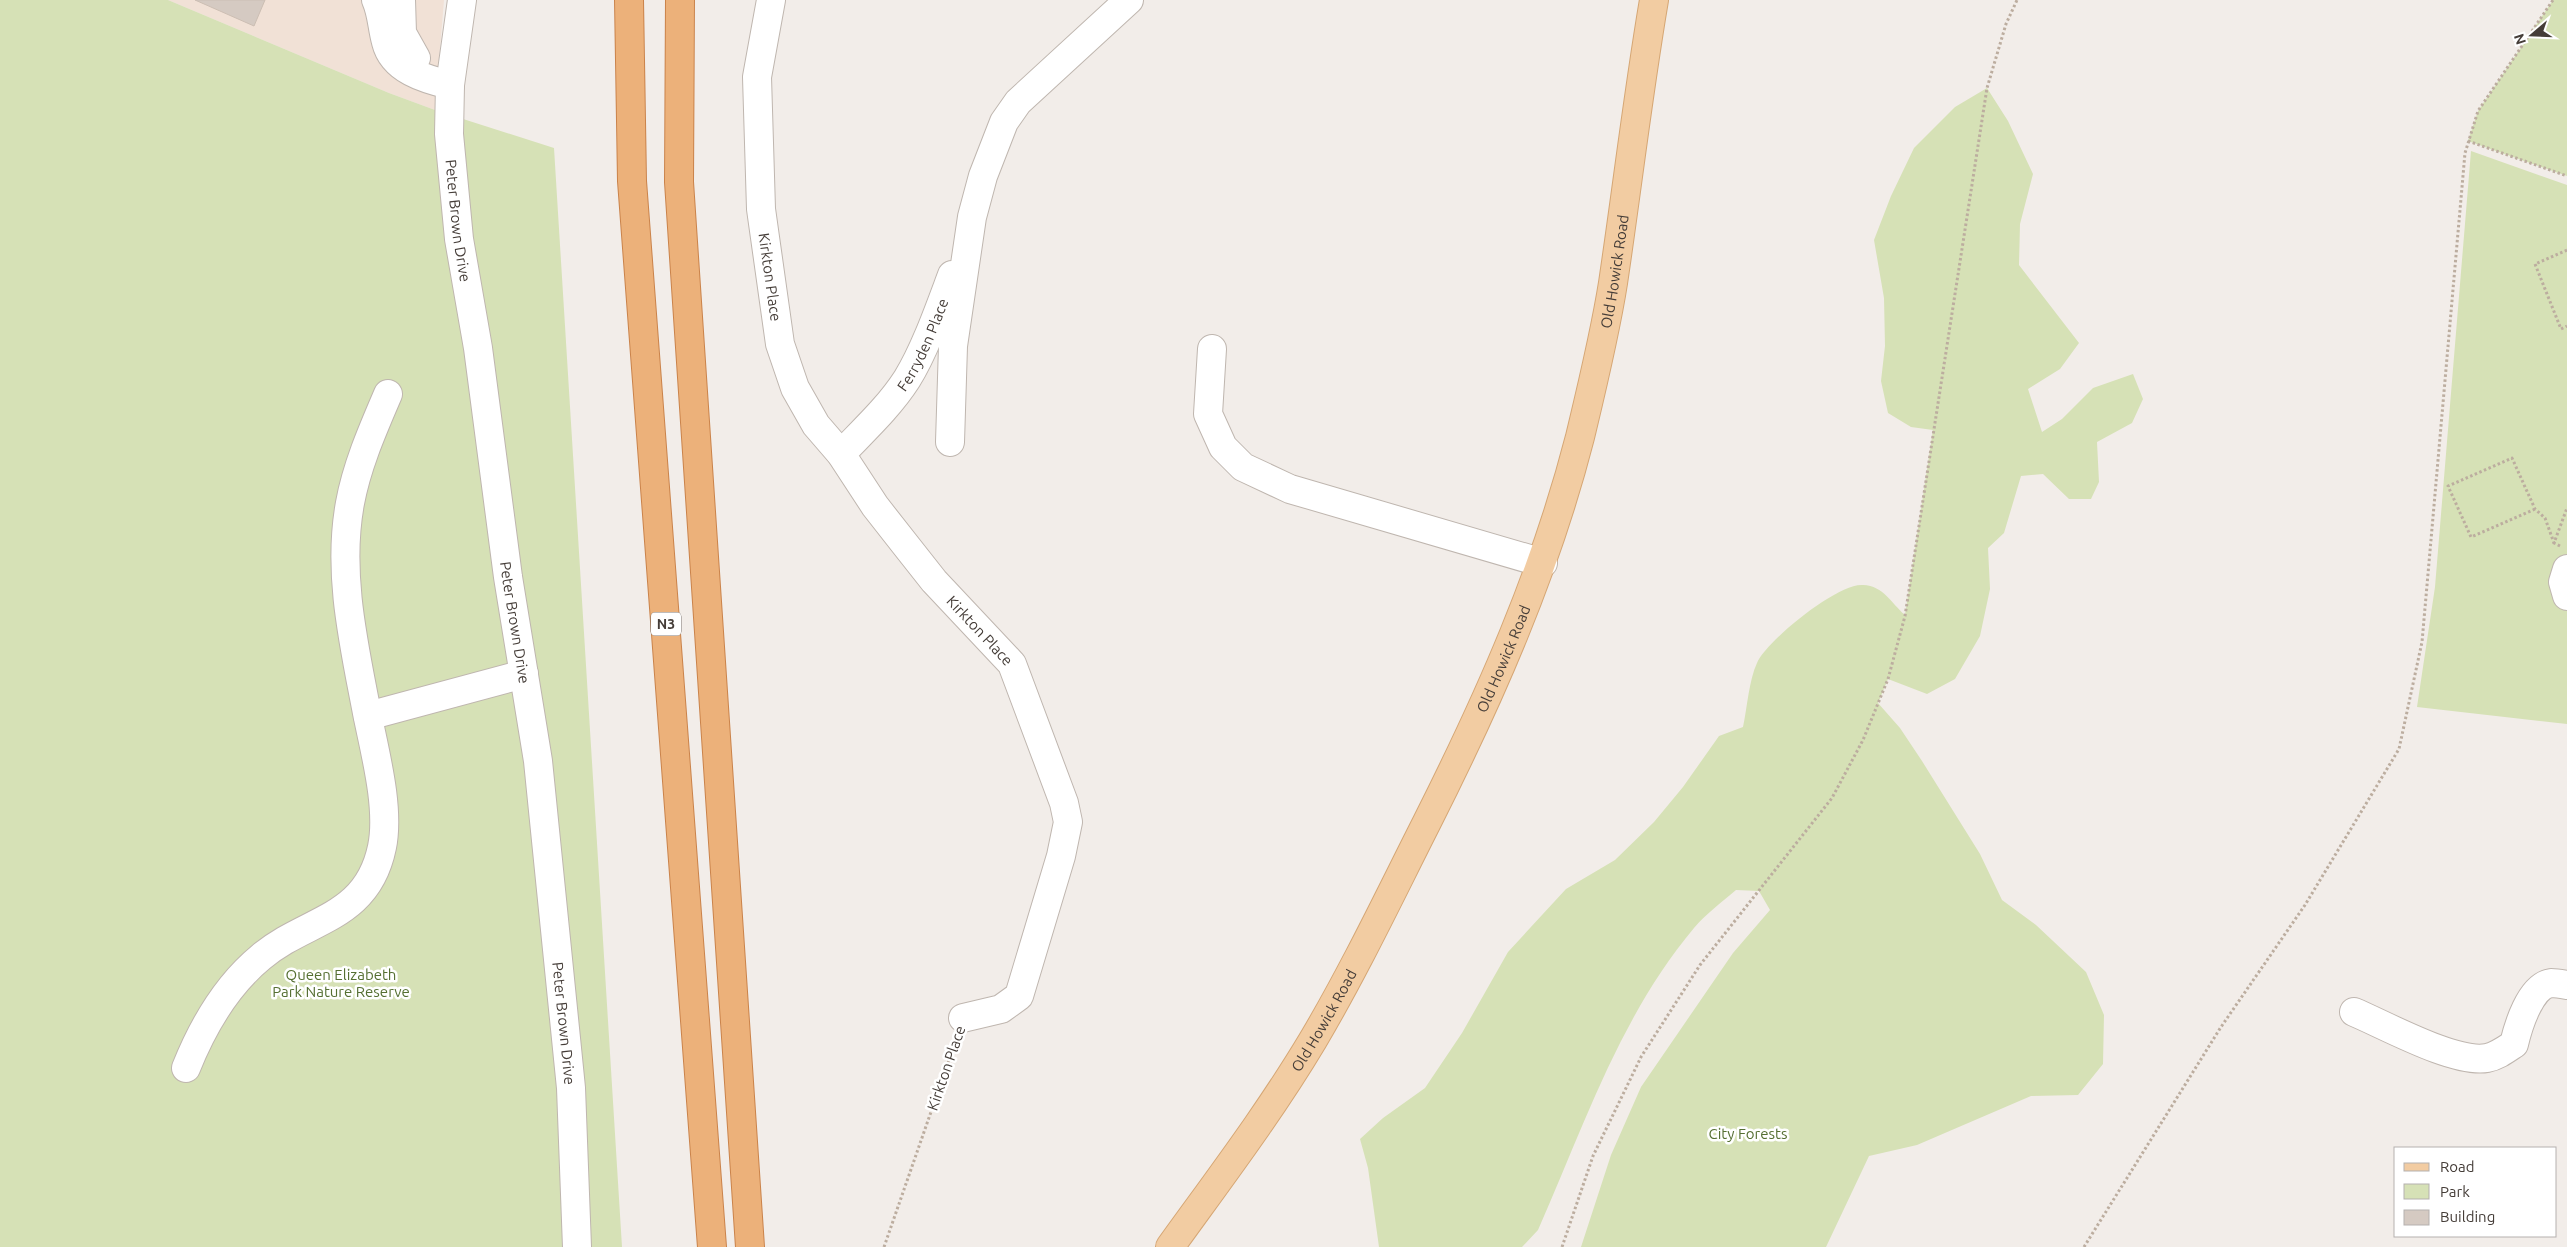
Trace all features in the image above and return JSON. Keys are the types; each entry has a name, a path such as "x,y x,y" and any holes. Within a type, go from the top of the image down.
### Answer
{"highway":[{"name":"N3","path":"629,0 632,181 712,1247"},
{"path":"680,0 679,182 750,1247"}],"main road":[{"name":"Old Howick Road","path":"1170,1247 1284,1087 1328,1013 1369,937 1490,695 1543,563 1580,437 1612,286 1635,113 1654,0"}],"street":[{"path":"376,0 386,44 400,67 440,83"},
{"path":"402,0 402,33 440,83"},
{"name":"Peter Brown Drive","path":"462,0 440,83 449,134 459,239 478,348 508,577 538,762 571,1088 577,1247"},
{"name":"Kirkton Place","path":"772,0 757,76 761,209 771,292 780,344 795,388 816,426 841,454 875,506 934,581 1012,664 1064,803 1068,822 1061,856 1019,996 1000,1010 963,1018"},
{"name":"Ferryden Place","path":"841,454 889,404 908,377 940,307 972,217 983,176 1004,122 1024,97 1129,0"},
{"name":"Ferryden Place","path":"950,442 953,346 972,217"},
{"path":"1212,349 1208,414 1223,447 1243,467 1290,489 1543,563"},
{"path":"186,1068 196,1043 211,1017 236,983 261,956 332,917 357,897 370,880 382,846 383,814 378,769 348,605 345,557 350,504 362,456 388,394"},
{"path":"2567,570 2563,582 2567,596"},
{"path":"368,716 524,674"},
{"path":"2354,1012 2460,1057 2487,1058 2501,1053 2514,1044 2519,1021 2539,990 2550,983 2567,985"}],"path":[{"path":"1562,1247 1593,1156 1641,1058 1700,965 1832,798 1863,740 1888,679 1905,616 1987,88 2006,24 2017,0"},
{"path":"2084,1247 2220,1026 2305,906 2399,749 2422,642 2465,153 2478,111 2553,0"},
{"path":"2468,141 2567,176"},
{"path":"2567,250 2535,264 2561,329 2567,326"},
{"path":"2535,509 2470,536 2448,486 2512,458 2535,509 2545,518 2554,543 2567,549"},
{"path":"2554,543 2567,508"},
{"name":"Kirkton Place","path":"884,1247 963,1018"}],"shaded area":[{"path":"168,0 444,0 435,110 389,93"}],"green space":[{"name":"Queen Elizabeth Park Nature Reserve","path":"0,0 168,0 389,93 435,110 554,148 622,1247 0,1247"},
{"path":"2553,0 2567,0 2567,176 2468,141 2478,111"},
{"name":"City Forests","path":"1987,88 2008,121 2033,174 2020,224 2019,265 2079,343 2060,369 2028,389 2042,432 2062,419 2093,388 2133,374 2143,399 2132,423 2097,442 2099,482 2091,499 2069,499 2043,474 2021,476 2004,533 1988,548 1990,589 1980,636 1955,679 1927,694 1888,679 1878,703 1900,728 1922,761 1980,854 2002,900 2036,925 2086,972 2104,1015 2103,1064 2078,1095 2031,1096 1917,1145 1869,1156 1826,1247 1581,1247 1611,1155 1641,1087 1733,953 1770,910 1759,891 1736,890 1694,928 1668,962 1645,998 1605,1073 1538,1230 1522,1247 1379,1247 1368,1168 1360,1139 1383,1118 1425,1088 1462,1033 1508,952 1566,889 1615,860 1654,822 1683,787 1719,736 1743,727 1750,686 1757,663 1763,653 1788,628 1821,603 1838,593 1863,585 1876,588 1882,592 1905,615 1933,430 1911,427 1888,413 1881,381 1885,346 1884,298 1874,240 1891,196 1914,148 1955,107"},
{"path":"2471,151 2567,185 2567,724 2417,707 2435,587"}],"building":[{"path":"195,0 265,0 254,26"}]}
